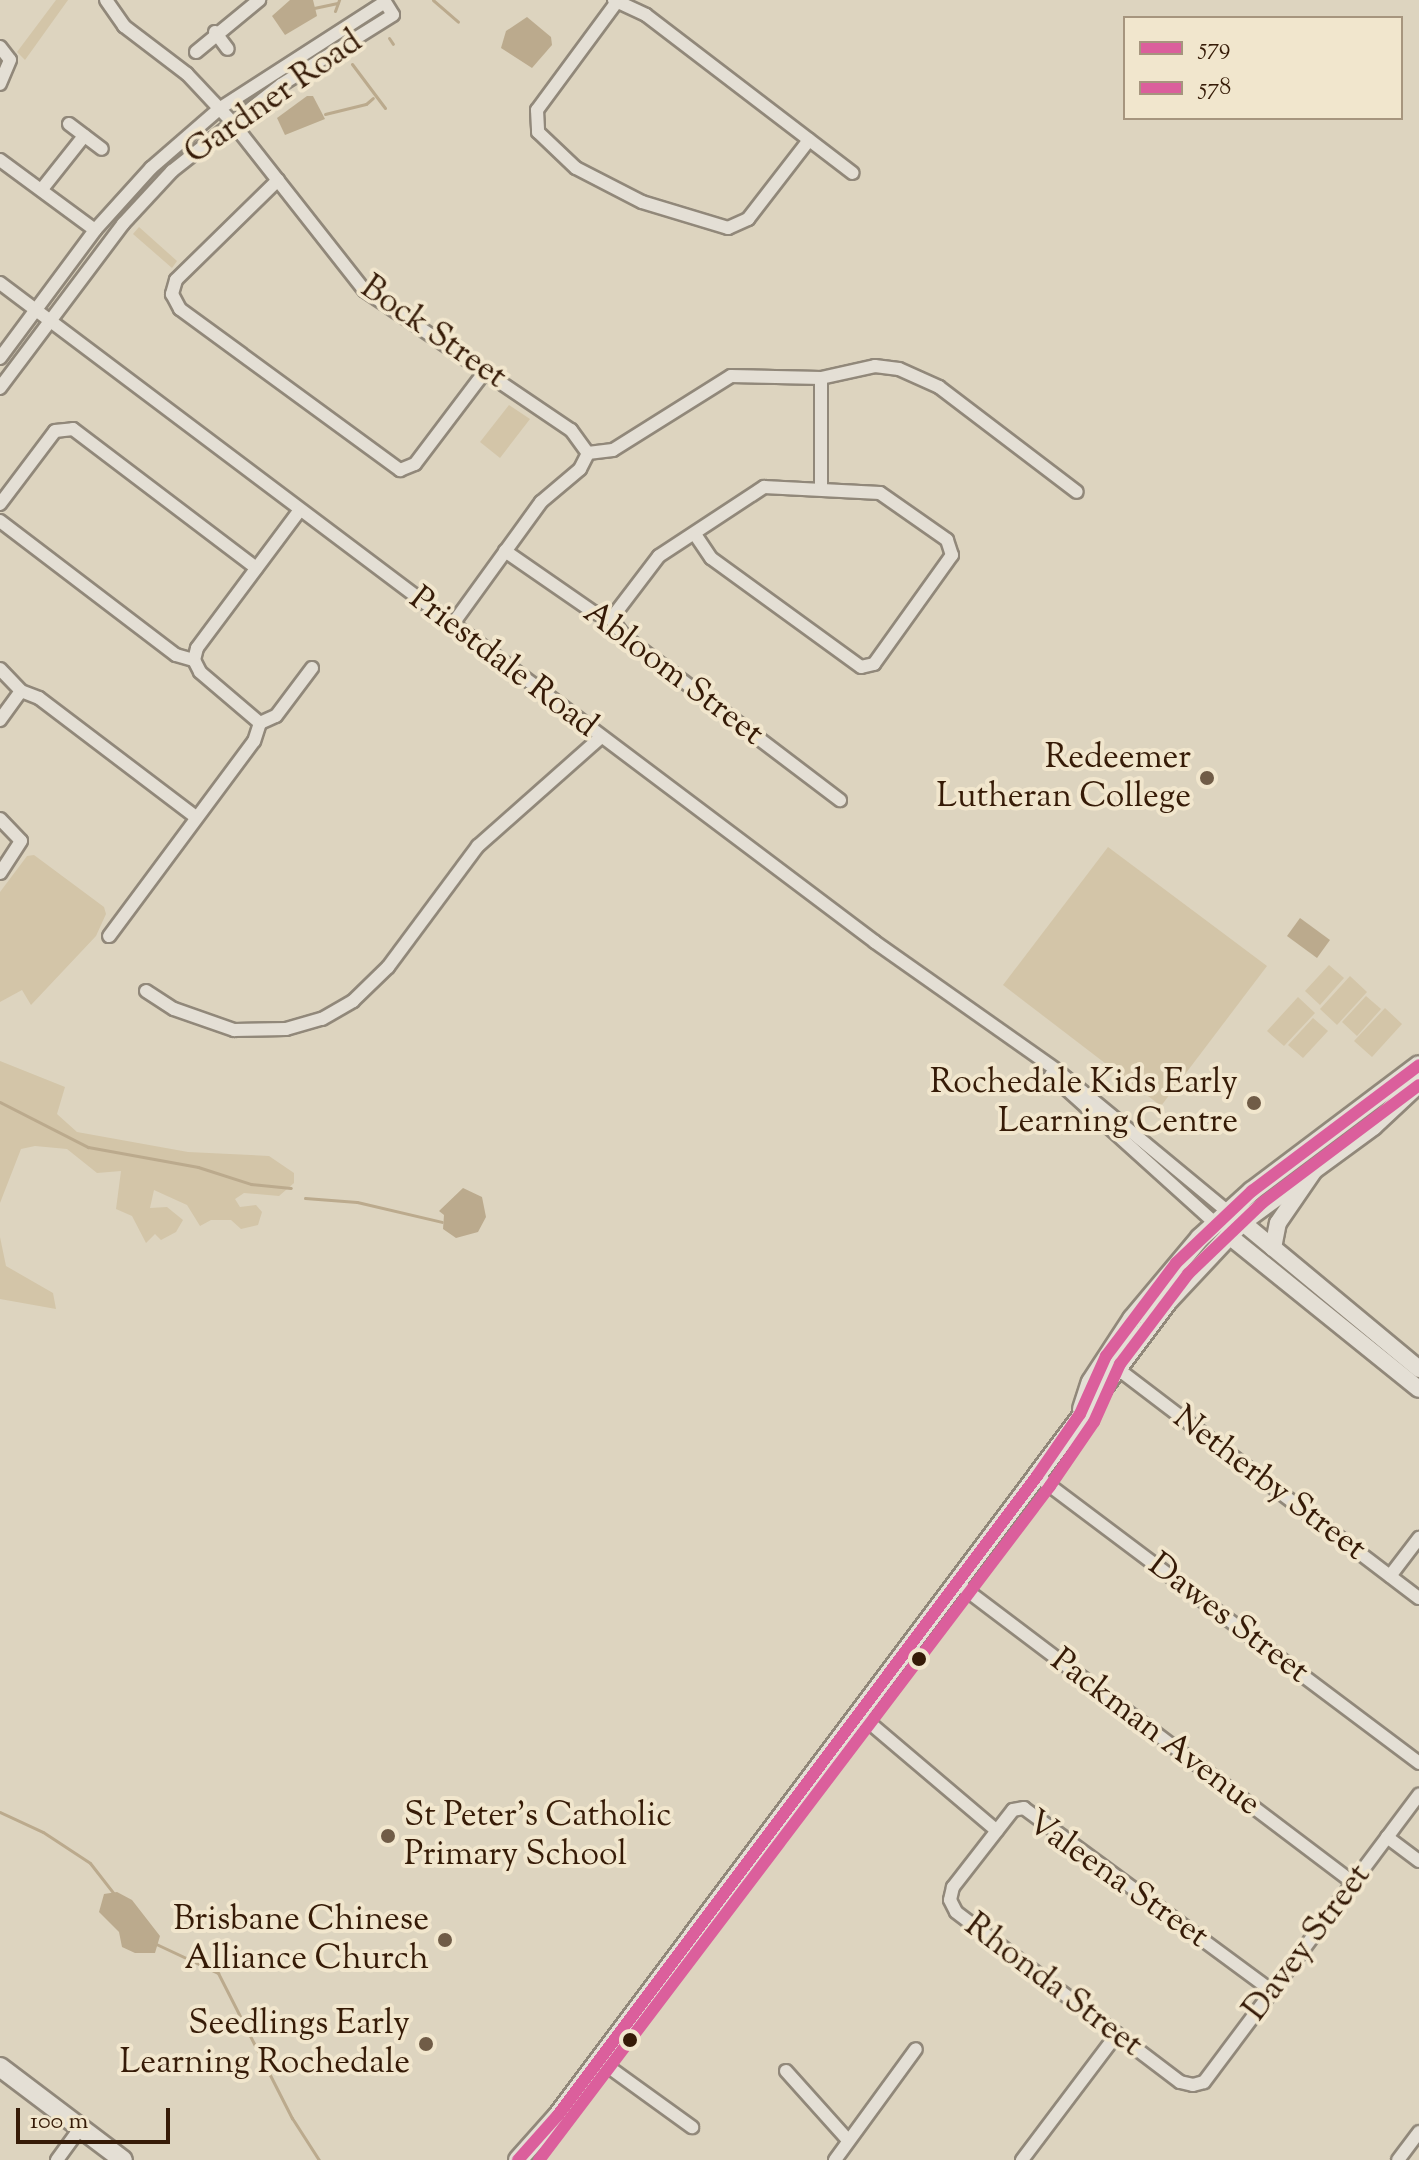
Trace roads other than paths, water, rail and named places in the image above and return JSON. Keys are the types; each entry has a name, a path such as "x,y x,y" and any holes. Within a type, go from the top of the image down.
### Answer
{"main road":[{"path":"1080,1414 1091,1382 1132,1319 1228,1223 1419,1065"},
{"path":"518,2160 599,2060 1037,1476 1080,1414 1118,1369 1228,1223 1316,1167 1395,1108 1419,1083"},
{"path":"1,2070 123,2160"}],"street":[{"path":"196,52 215,32 259,0"},
{"name":"Bock Street","path":"114,2 124,26 187,74 232,122 364,290 571,430 588,453"},
{"name":"Gardner Road","path":"0,358 95,230 151,168 219,109 385,2 393,15 232,122 145,198 0,388"},
{"path":"809,140 748,219 728,228 600,183 547,142 535,120 615,2 646,15 853,173"},
{"path":"215,32 228,49"},
{"path":"0,47 10,60 0,84"},
{"path":"69,124 102,149"},
{"path":"42,189 84,136"},
{"path":"0,160 95,230"},
{"path":"278,180 176,280 172,294 180,309 400,470 415,464 486,370"},
{"name":"Priestdale Road","path":"0,283 601,737 1137,1133 1228,1223 1419,1389"},
{"path":"452,625 541,502 580,469 588,453 613,450 731,376 821,378 875,366 921,377 976,411 1077,492"},
{"path":"821,378 821,489"},
{"path":"0,504 55,431 73,429 256,568"},
{"path":"611,619 659,556 696,536 764,487 888,496 950,547 946,569 869,667 850,664 711,558 696,536"},
{"path":"260,723 200,672 194,660 197,648 300,510"},
{"path":"0,521 176,655 194,660"},
{"name":"Abloom Street","path":"505,551 593,612 611,619 625,637 840,800"},
{"path":"260,723 276,716 312,668"},
{"path":"0,669 21,691 39,698 196,817"},
{"path":"0,720 21,691"},
{"path":"109,936 259,733 260,723"},
{"path":"146,991 174,1009 234,1030 286,1029 333,1013 388,967 478,846 601,737"},
{"path":"0,819 21,841 0,873"},
{"path":"1273,1248 1278,1223 1316,1167"},
{"name":"Priestdale Road","path":"1228,1223 1273,1248 1419,1369"},
{"name":"Netherby Street","path":"1118,1369 1419,1598"},
{"name":"Dawes Street","path":"1037,1476 1419,1763"},
{"path":"1390,1576 1419,1538"},
{"name":"Packman Avenue","path":"957,1583 1353,1882"},
{"name":"Valeena Street","path":"858,1713 997,1831 1013,1810 1033,1812 1272,1991"},
{"name":"Davey Street","path":"1193,2085 1204,2082 1419,1795"},
{"name":"Rhonda Street","path":"997,1831 953,1887 950,1900 956,1912 1180,2082 1193,2085"},
{"path":"1387,1837 1419,1861"},
{"path":"1022,2160 1117,2034"},
{"path":"835,2160 847,2139 916,2049"},
{"path":"599,2060 692,2127"},
{"path":"786,2071 847,2139"},
{"path":"57,2160 80,2128"},
{"path":"1398,2160 1419,2132"}],"waterway":[{"path":"335,11 339,0"},
{"path":"433,0 458,22"},
{"path":"314,8 337,3"},
{"path":"389,38 393,44"},
{"path":"352,64 385,108"},
{"path":"325,114 366,104 373,98"},
{"path":"0,1102 88,1147 198,1167 251,1184 291,1188"},
{"path":"305,1198 357,1202 442,1222"},
{"path":"0,1812 43,1832 90,1863 115,1895"},
{"path":"154,1943 218,1973 292,2118 319,2160"}],"place":[{"name":"Redeemer Lutheran College","path":"1207,778"},
{"name":"Rochedale Kids Early Learning Centre","path":"1254,1103"},
{"name":"St Peter's Catholic Primary School","path":"388,1836"},
{"name":"Brisbane Chinese Alliance Church","path":"445,1940"},
{"name":"Seedlings Early Learning Rochedale","path":"426,2044"}]}
